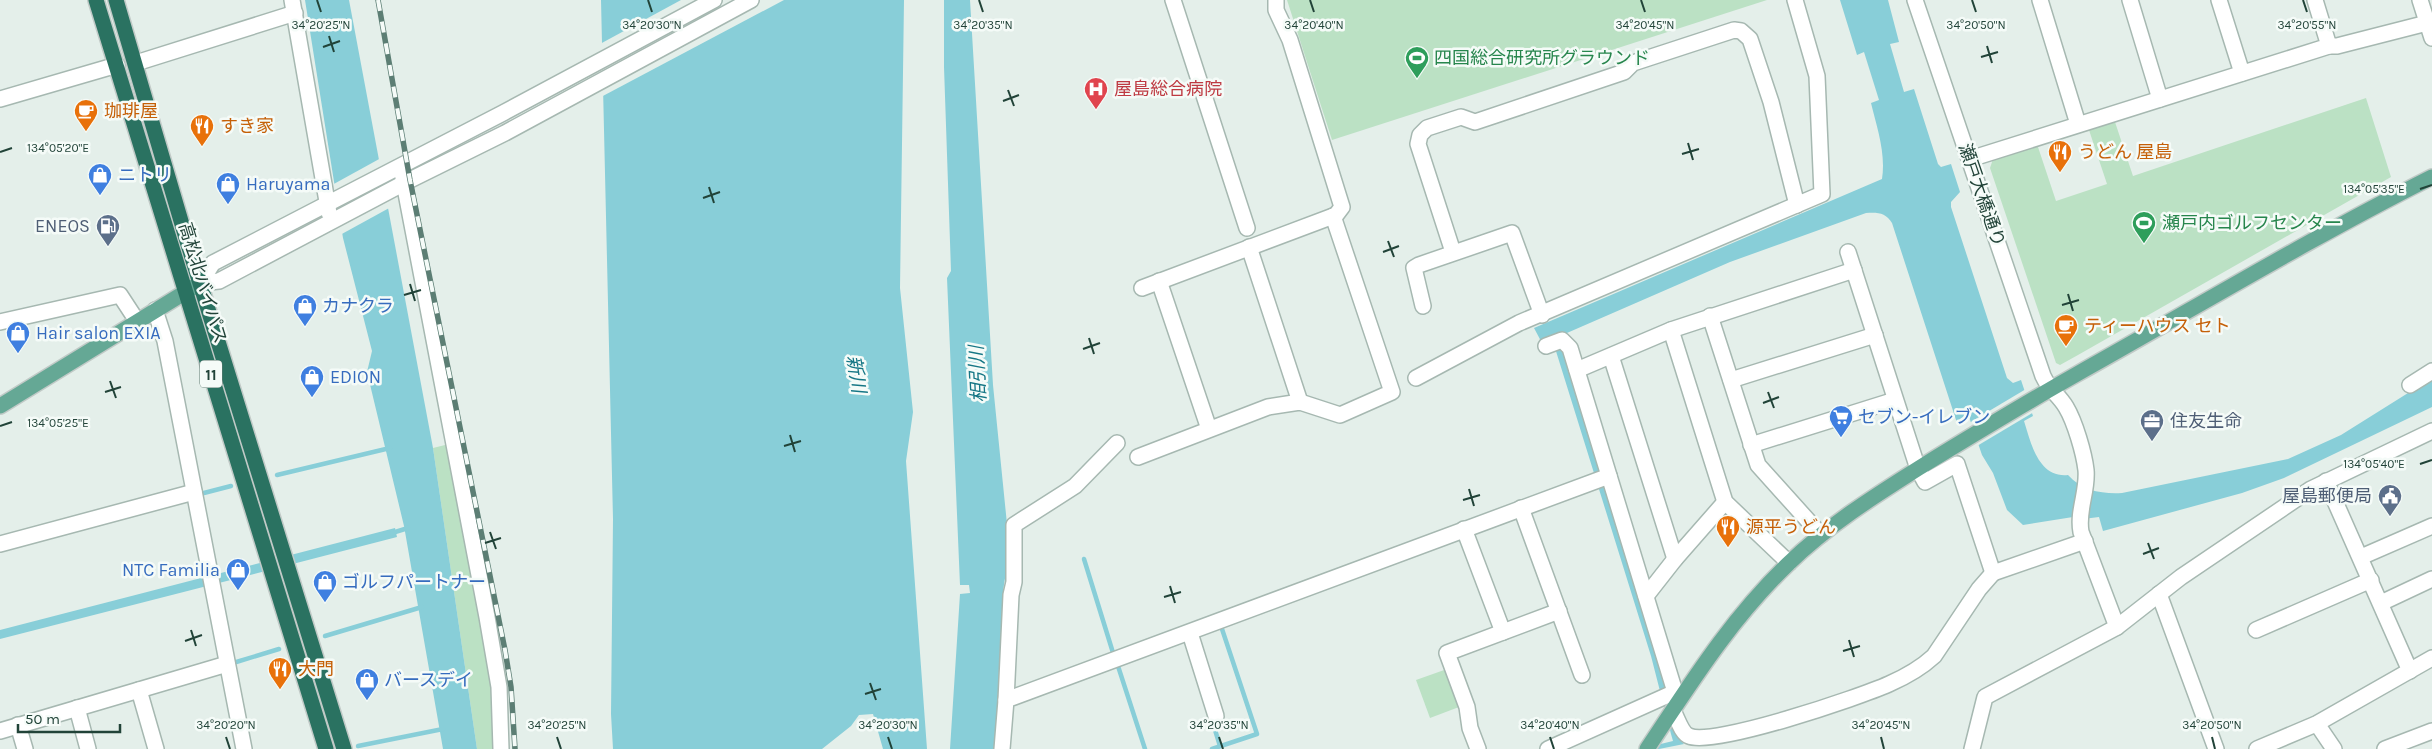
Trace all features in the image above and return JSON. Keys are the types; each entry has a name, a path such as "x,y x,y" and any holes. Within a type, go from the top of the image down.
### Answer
{"highway":[{"name":"高松北バイパス","path":"96,0 326,749"},
{"name":"高松北バイパス","path":"116,0 200,283 344,749"}],"main road":[{"path":"1647,749 1673,711 1678,695 1715,646 1759,594 1789,563 1852,511 1973,434 2030,401 2308,242 2432,177"},
{"path":"0,406 200,283"}],"street":[{"path":"200,283 213,263 503,114 714,0"},
{"path":"200,283 220,281 404,183 505,133 751,0"},
{"path":"1173,0 1246,228"},
{"path":"1142,288 1333,216 1342,207 1290,40 1276,10 1276,0"},
{"path":"1416,378 1519,323 1542,315 1822,194 1817,76 1795,0"},
{"name":"瀬戸大橋通り","path":"1915,0 2041,372 2050,390 2060,398 2068,409 2082,451 2086,472 2080,520 2085,541"},
{"path":"2040,0 2078,124"},
{"path":"2130,0 2160,99"},
{"path":"2219,0 2242,73"},
{"path":"2315,0 2329,46"},
{"path":"2420,0 2432,38"},
{"path":"136,63 294,7 334,221"},
{"path":"1970,159 2329,46 2337,46 2427,22"},
{"path":"1453,252 1418,144 1420,134 1427,128 1461,117 1475,122 1624,72 1633,63 1734,30 1741,31 1750,39 1771,102 1797,205"},
{"path":"0,99 117,65"},
{"path":"402,166 489,626 498,687 502,749"},
{"path":"1138,457 1268,407 1300,402 1340,415 1392,392 1333,216"},
{"path":"1423,306 1414,268 1419,264 1512,233 1542,315"},
{"path":"1249,247 1300,402"},
{"path":"1848,252 1918,469 1925,482 1957,464 1993,573"},
{"path":"1577,370 1671,330 1854,270"},
{"path":"1160,281 1209,429"},
{"path":"0,322 120,295 137,321"},
{"path":"155,310 165,341 244,749"},
{"path":"1710,316 1758,465 1821,535"},
{"path":"1671,330 1724,502 1789,563"},
{"path":"1731,380 1874,335"},
{"path":"1546,346 1562,340 1567,342 1577,370 1603,479 1646,596 1678,695 1548,749"},
{"path":"1612,356 1675,558"},
{"path":"2410,385 2432,371"},
{"path":"1751,445 1895,400"},
{"path":"1972,749 1986,697 2117,627 2159,594 2311,489 2432,431"},
{"path":"1002,749 1011,596 1014,582 1014,525 1075,486 1117,443"},
{"path":"1006,700 1603,479"},
{"path":"2326,481 2410,671"},
{"path":"0,544 194,492"},
{"path":"1646,596 1675,558 1724,502"},
{"path":"1521,508 1582,675"},
{"path":"2361,557 2432,526"},
{"path":"1464,529 1503,632"},
{"path":"1673,711 1684,732 1690,736 1710,737 1822,709 1889,684 1919,668 1934,656 1979,589 1993,573 2085,541 2117,627"},
{"path":"2381,603 2432,579"},
{"path":"2256,630 2371,580"},
{"path":"2159,594 2216,749"},
{"path":"1478,749 1470,728 1467,707 1447,653 1559,611"},
{"path":"1190,633 1214,688 1216,716"},
{"path":"2257,749 2317,724 2432,658"},
{"path":"0,731 227,664"},
{"path":"139,690 156,749"},
{"path":"77,708 88,749"},
{"path":"2317,724 2334,749"},
{"path":"18,725 25,749"},
{"path":"2385,749 2432,731"}],"green space":[{"name":"四国総合研究所グラウンド","path":"1287,0 1767,0 1332,140"},
{"name":"瀬戸内ゴルフセンター","path":"2366,98 2391,177 2060,365 2056,363 1990,168 1993,159 2037,144 2056,201 2107,184 2088,127 2114,119 2133,176"},
{"path":"449,444 494,689 496,749 477,749 433,448"},
{"path":"1447,669 1460,704 1459,707 1430,718 1416,680"}],"water":[{"path":"305,0 349,0 433,448 477,749 443,749 404,526 367,372 372,351 343,238"},
{"name":"新川","path":"601,0 904,0 900,288 913,412 906,461 927,749 883,749 873,714 859,715 851,726 822,749 613,749 611,714 613,519"},
{"name":"相引川","path":"944,0 970,0 993,385 1010,554 1003,591 997,749 950,749 960,594 970,593 969,585 960,585 947,278 951,271 944,67"},
{"path":"1840,0 1888,0 1899,42 1890,44 1904,92 1914,89 1938,164 1941,167 1951,164 1960,192 1951,202 1951,207 2007,378 2013,383 2021,380 2033,416 2024,421 2033,449 2049,471 2068,475 2086,488 2107,493 2122,493 2288,459 2341,435 2432,378 2432,407 2284,478 2242,493 2103,531 2099,517 2083,519 2073,517 2023,525 2007,510 1993,473 1982,455 1968,414 1957,423 1892,223 1887,217 1878,213 1866,213 1730,262 1560,336 1664,674 1681,741 1684,744 1659,749 1640,749 1673,741 1651,656 1555,348 1542,343 1534,328 1882,179 1882,150 1871,103 1879,100 1864,52 1857,55"},
{"path":"395,528 397,537 219,583 217,574"},
{"path":"205,577 207,586 0,639 0,630"}],"pier":[{"path":"681,0 784,0 601,97 600,44"},
{"path":"381,158 391,207 340,235 332,185"},
{"path":"2026,389 2034,412 1977,446 1969,423"}],"waterway":[{"path":"277,475 390,448"},
{"path":"200,494 231,486"},
{"path":"392,533 408,528"},
{"path":"1084,559 1114,656"},
{"path":"325,636 422,607"},
{"path":"1212,749 1257,734 1221,626"},
{"path":"233,663 279,649"},
{"path":"1117,663 1145,749"},
{"path":"1211,717 1220,746"},
{"path":"358,746 443,729"}],"railway":[{"path":"378,0 410,180 505,650 511,687 515,749"}],"place":[{"name":"四国総合研究所グラウンド","path":"1417,79"},
{"name":"屋島総合病院","path":"1096,110"},
{"name":"珈琲屋","path":"86,132"},
{"name":"すき家","path":"202,147"},
{"name":"うどん 屋島","path":"2060,173"},
{"name":"ニトリ","path":"100,196"},
{"name":"Haruyama","path":"228,205"},
{"name":"瀬戸内ゴルフセンター","path":"2144,244"},
{"name":"ENEOS","path":"108,247"},
{"name":"カナクラ","path":"305,327"},
{"name":"ティーハウス セト","path":"2066,347"},
{"name":"Hair salon EXIA","path":"18,354"},
{"name":"EDION","path":"312,398"},
{"name":"セブン-イレブン","path":"1841,438"},
{"name":"住友生命","path":"2152,442"},
{"name":"屋島郵便局","path":"2390,517"},
{"name":"源平うどん","path":"1728,548"},
{"name":"NTC Familia","path":"238,591"},
{"name":"ゴルフパートナー","path":"325,603"},
{"name":"大門","path":"280,690"},
{"name":"バースデイ","path":"367,701"}]}
